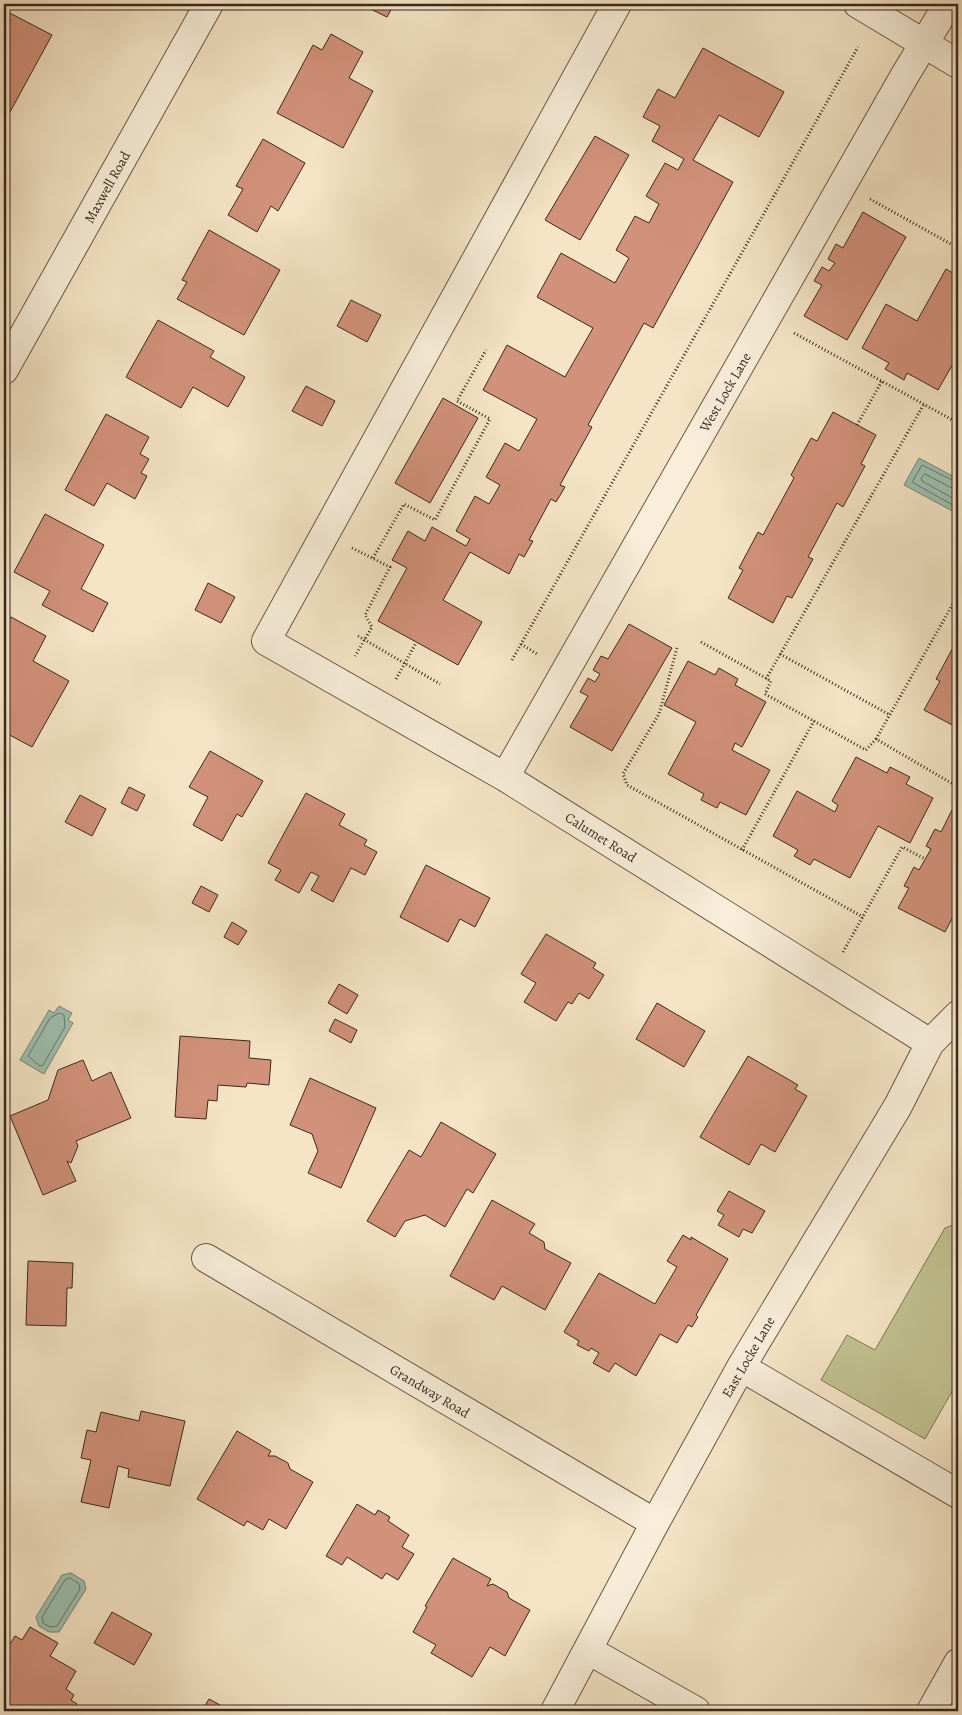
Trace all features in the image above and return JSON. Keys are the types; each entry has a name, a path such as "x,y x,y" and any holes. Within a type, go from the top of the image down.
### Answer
{"street":[{"name":"Maxwell Road","path":"4,370 209,4"},
{"name":"Calumet Road","path":"617,4 266,641 505,777 930,1043"},
{"path":"858,4 958,64"},
{"name":"West Lock Lane","path":"505,777 924,43 947,10"},
{"name":"East Locke Lane","path":"555,1711 655,1523 741,1368 898,1106 930,1043 958,1015"},
{"name":"Grandway Road","path":"206,1258 655,1523"},
{"path":"741,1368 958,1494"},
{"path":"588,1650 696,1711"},
{"path":"931,1711 958,1662"}],"path":[{"path":"512,660 858,47"},
{"path":"867,197 958,248"},
{"path":"767,317 958,423"},
{"path":"373,558 404,504 435,520 490,419 456,401 486,350"},
{"path":"857,425 882,381"},
{"path":"766,679 924,404"},
{"path":"357,653 372,627 365,614 390,567 361,552"},
{"path":"701,642 771,681 765,694 866,750 876,739 958,595"},
{"path":"358,636 440,684"},
{"path":"398,675 416,643"},
{"path":"521,644 541,656"},
{"path":"676,648 659,714 623,774 627,785 863,917"},
{"path":"780,654 890,715"},
{"path":"742,850 814,721"},
{"path":"876,739 958,787"},
{"path":"846,948 902,847 925,859"}],"green space":[{"path":"958,1223 958,1381 925,1439 821,1380 847,1335 875,1350 945,1228"}],"water":[{"path":"919,458 958,479 958,514 904,485"},
{"path":"59,1006 72,1013 68,1020 73,1023 44,1074 20,1060 49,1010 54,1013"},
{"path":"71,1573 84,1581 86,1589 59,1632 49,1632 39,1626 36,1617 62,1575"}],"building":[{"path":"360,4 394,4 387,17"},
{"path":"4,10 52,35 10,112 4,109"},
{"path":"331,34 363,52 349,78 373,91 343,148 277,113 313,45 322,50"},
{"path":"703,48 784,92 759,137 719,115 693,160 733,182 653,328 644,323 588,425 592,427 560,485 565,487 556,502 551,499 529,540 533,541 524,557 519,554 509,574 470,552 443,600 482,622 458,665 378,621 407,568 392,560 408,531 425,541 432,527 466,546 470,539 456,531 475,496 489,504 500,485 486,477 505,443 519,451 537,419 483,390 507,345 565,377 593,328 537,297 561,253 615,283 629,258 616,250 635,216 649,223 659,204 646,196 665,163 678,170 684,159 652,141 660,126 643,117 658,89 675,98"},
{"path":"595,136 629,155 580,240 545,220"},
{"path":"263,139 305,163 278,211 271,206 257,232 228,215 243,189 236,186"},
{"path":"863,212 906,237 847,340 804,316 822,285 814,281 822,267 829,271 835,263 828,259 836,244 843,248"},
{"path":"209,230 280,270 244,335 177,299 187,282 182,280"},
{"path":"946,269 958,276 958,355 938,390 907,373 904,380 885,369 889,363 862,348 886,304 917,321"},
{"path":"351,300 381,315 367,342 337,326"},
{"path":"158,320 214,351 210,357 245,377 228,407 193,387 181,408 126,377"},
{"path":"306,386 335,401 322,426 292,411"},
{"path":"443,398 478,418 430,503 395,483"},
{"path":"833,412 876,435 861,464 865,466 843,507 837,503 808,557 813,559 792,598 787,596 773,623 728,598 743,570 739,568 758,532 763,535 794,478 791,475 811,438 817,441"},
{"path":"106,414 149,437 140,454 149,459 141,473 147,476 135,499 107,483 94,506 65,490"},
{"path":"45,514 104,545 81,589 108,603 93,632 42,605 50,591 14,572"},
{"path":"208,583 235,597 221,623 195,610"},
{"path":"11,617 46,636 33,661 69,681 32,747 4,732 4,629"},
{"path":"629,624 672,648 612,751 570,727 588,696 580,692 588,678 595,682 600,674 593,670 601,656 608,659"},
{"path":"955,644 958,646 958,728 924,710 940,681 936,679"},
{"path":"688,661 715,675 719,668 738,679 735,685 766,702 742,747 735,743 732,750 770,770 746,815 720,802 717,808 701,800 704,794 668,774 696,722 664,705"},
{"path":"210,751 263,781 242,817 237,814 222,841 193,825 208,797 189,787"},
{"path":"856,757 887,773 890,767 910,777 906,784 933,798 910,843 878,826 850,878 814,859 810,865 794,856 798,850 773,836 797,791 835,812 838,805 832,801"},
{"path":"129,787 145,795 137,811 121,803"},
{"path":"306,793 345,814 339,825 367,840 364,845 377,852 365,875 351,868 333,902 311,890 319,876 311,872 299,893 275,880 281,870 268,863"},
{"path":"80,795 106,809 92,836 65,822"},
{"path":"952,810 958,813 958,907 945,932 898,908 909,888 904,886 914,867 919,870 931,849 926,846 935,829 941,832"},
{"path":"426,865 490,898 475,927 460,919 448,942 400,917"},
{"path":"201,886 218,895 209,912 192,903"},
{"path":"232,922 247,931 238,945 224,937"},
{"path":"546,934 596,963 593,968 604,975 589,999 579,993 572,1004 568,1002 556,1021 524,1002 536,983 521,974"},
{"path":"339,984 358,995 347,1014 328,1003"},
{"path":"657,1003 705,1031 684,1067 636,1039"},
{"path":"335,1019 357,1030 351,1043 329,1031"},
{"path":"180,1036 250,1041 249,1058 271,1060 269,1085 247,1083 246,1087 218,1085 217,1101 208,1100 206,1119 175,1117"},
{"path":"748,1056 798,1085 795,1089 807,1096 775,1152 761,1144 749,1165 700,1137"},
{"path":"83,1060 92,1081 111,1072 131,1118 76,1141 78,1146 71,1163 67,1161 76,1181 43,1195 10,1116 48,1100 58,1070"},
{"path":"310,1078 376,1108 341,1188 308,1173 318,1151 312,1134 290,1125"},
{"path":"441,1122 496,1154 473,1193 467,1189 445,1227 425,1215 405,1221 395,1237 367,1221 409,1150 421,1157"},
{"path":"729,1191 765,1211 752,1233 743,1229 739,1237 718,1225 724,1215 717,1211"},
{"path":"492,1200 535,1224 529,1233 544,1242 545,1249 571,1263 545,1310 502,1286 494,1300 450,1276"},
{"path":"683,1235 691,1240 691,1237 728,1259 696,1315 698,1317 692,1327 688,1325 677,1343 660,1334 636,1376 615,1363 609,1372 593,1363 599,1353 591,1348 589,1351 577,1345 579,1341 564,1332 599,1273 655,1304 677,1267 667,1261"},
{"path":"28,1261 73,1263 72,1288 67,1288 66,1326 26,1325"},
{"path":"141,1411 185,1421 170,1486 128,1477 129,1469 118,1466 109,1508 81,1502 91,1460 81,1458 87,1430 96,1432 101,1412 139,1421"},
{"path":"237,1431 271,1451 268,1456 275,1456 288,1463 290,1469 313,1482 286,1529 269,1519 263,1530 247,1521 244,1526 197,1499"},
{"path":"357,1504 375,1515 378,1510 390,1517 388,1521 409,1535 402,1547 414,1554 398,1580 386,1573 382,1579 347,1557 342,1565 326,1556"},
{"path":"453,1558 491,1579 487,1586 493,1584 507,1592 509,1598 530,1610 505,1656 490,1647 472,1677 431,1653 436,1645 413,1632 427,1607 425,1606"},
{"path":"112,1612 152,1634 134,1665 94,1643"},
{"path":"30,1627 58,1643 50,1656 76,1671 66,1689 74,1695 71,1700 77,1704 75,1708 80,1711 4,1711 4,1654 15,1636 22,1640"},
{"path":"209,1699 231,1711 202,1711"}]}
